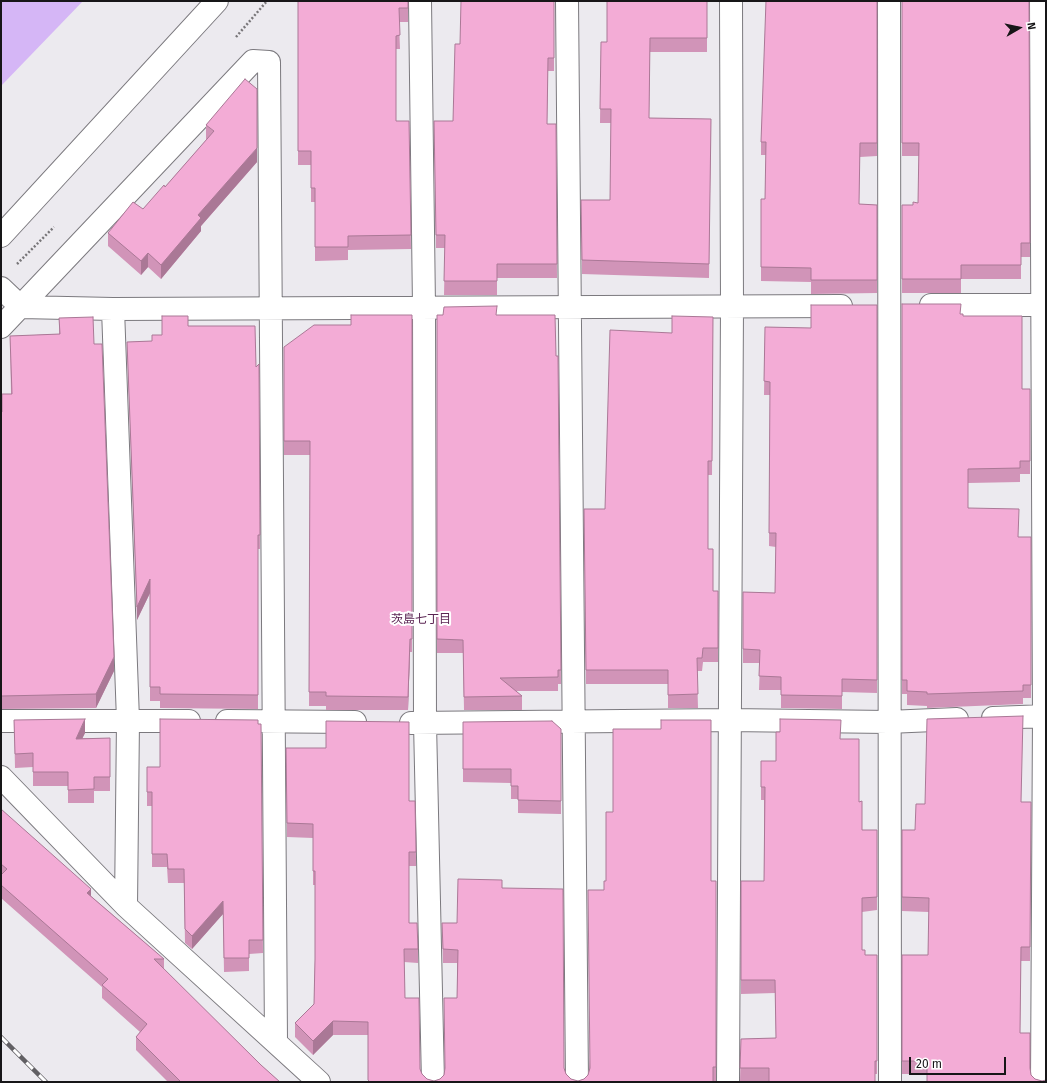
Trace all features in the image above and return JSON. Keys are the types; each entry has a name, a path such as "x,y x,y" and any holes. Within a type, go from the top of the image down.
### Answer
{"street":[{"path":"1,236 217,1"},
{"path":"420,1 424,307 425,723 434,1082"},
{"path":"567,1 577,1082"},
{"path":"728,1082 732,306 731,1"},
{"path":"889,1 903,305 888,722 890,1082"},
{"path":"1042,5 1045,716 1042,1082"},
{"path":"1,327 252,61 269,62 276,1040"},
{"path":"1,288 21,307 113,309 1044,305"},
{"path":"113,309 128,720 126,906"},
{"path":"1,721 128,720 425,723 729,720 888,722 1045,716"},
{"path":"1,777 126,906 276,1040 319,1082"}],"shaded area":[{"path":"1,1 83,1 1,86"}],"building":[{"path":"298,1 408,1 408,8 399,8 400,35 396,36 396,121 409,121 411,235 348,236 348,247 315,247 315,188 311,188 311,151 298,151"},
{"path":"461,1 554,1 554,58 548,58 547,124 556,124 557,264 497,264 497,281 444,281 445,235 436,235 434,121 453,121 455,44 460,44"},
{"path":"607,1 707,1 707,38 650,38 649,118 711,119 709,264 582,260 581,200 610,200 611,109 600,109 601,42 607,42"},
{"path":"766,1 877,1 877,143 860,143 859,204 877,205 877,280 811,280 811,268 761,267 761,199 765,199 766,142 761,142"},
{"path":"902,1 1029,1 1030,243 1021,243 1021,265 961,265 961,279 902,279 902,205 913,205 913,202 918,203 919,143 902,143"},
{"path":"245,79 257,89 257,148 198,215 201,218 161,265 148,253 141,261 108,233 133,202 143,209 164,185 165,187 214,131 206,125"},
{"path":"902,304 961,304 960,314 963,314 963,316 1022,316 1022,389 1030,389 1030,461 1020,461 1020,468 968,469 968,508 1019,509 1018,537 1031,537 1031,685 1023,685 1023,691 927,694 927,692 907,691 907,680 902,680"},
{"path":"811,305 877,305 877,680 842,679 842,696 781,695 781,677 759,676 760,650 743,649 743,592 775,593 776,533 769,533 770,382 764,381 765,327 811,328"},
{"path":"497,306 496,315 555,315 556,356 558,356 561,670 558,670 558,677 500,678 522,696 464,697 463,640 437,639 437,315 443,315 444,307"},
{"path":"351,315 412,315 412,639 410,639 408,697 326,696 326,692 309,692 310,441 284,441 284,347 314,325 351,325"},
{"path":"162,316 188,316 188,326 255,326 256,367 259,364 260,535 258,535 258,695 160,694 160,687 150,687 150,579 137,607 127,342 152,341 152,335 162,335"},
{"path":"672,316 713,317 712,461 708,461 708,549 713,549 713,591 718,591 718,648 703,648 702,658 697,658 698,694 668,695 668,670 586,670 584,509 605,509 610,330 672,333"},
{"path":"93,317 94,344 102,344 114,657 96,694 1,696 1,412 2,394 12,394 10,336 60,334 59,318"},
{"path":"1023,716 1021,802 1031,802 1030,947 1021,947 1020,1033 1030,1033 1031,1075 1035,1079 1042,1081 1046,1080 1046,1082 927,1082 927,1061 902,1061 902,955 928,955 929,898 902,897 902,830 915,830 916,804 925,804 927,719"},
{"path":"85,719 76,739 110,738 110,777 94,777 94,789 68,790 68,772 33,772 33,753 15,754 14,720"},
{"path":"160,719 258,720 258,724 261,724 263,940 249,940 249,958 224,958 223,901 192,936 185,929 184,869 168,869 167,854 152,854 152,792 147,792 147,767 160,767"},
{"path":"780,719 841,720 840,739 859,739 859,802 862,801 862,830 877,830 877,897 862,898 862,950 865,950 865,955 877,955 877,1061 875,1061 875,1082 769,1082 769,1068 740,1068 741,1039 776,1038 775,980 741,980 741,881 764,881 765,787 761,787 761,761 776,761 776,732 780,732"},
{"path":"661,720 711,720 711,881 716,881 716,1067 713,1067 713,1082 370,1082 368,1080 368,1022 333,1021 313,1041 295,1023 314,1004 315,871 313,871 313,824 287,823 286,748 326,748 326,721 409,722 409,801 415,801 416,852 409,852 409,923 417,923 418,949 404,949 405,998 419,998 420,1069 422,1074 427,1079 434,1081 440,1079 444,1075 444,998 457,998 458,950 443,949 442,923 457,923 458,879 502,880 502,888 563,889 564,1068 566,1074 571,1079 578,1081 584,1079 588,1075 590,1068 588,890 604,890 604,881 606,881 606,812 613,812 613,729 661,729"},
{"path":"552,721 561,729 561,801 518,800 518,786 511,786 511,769 463,769 463,722"},
{"path":"1,809 91,889 87,893 164,959 154,959 280,1082 181,1082 136,1037 147,1024 102,985 108,979 1,885 1,875 7,869 1,864"}],"railway":[{"path":"1,1037 46,1082"}],"district":[{"name":"茨島七丁目","path":"421,620"}]}
